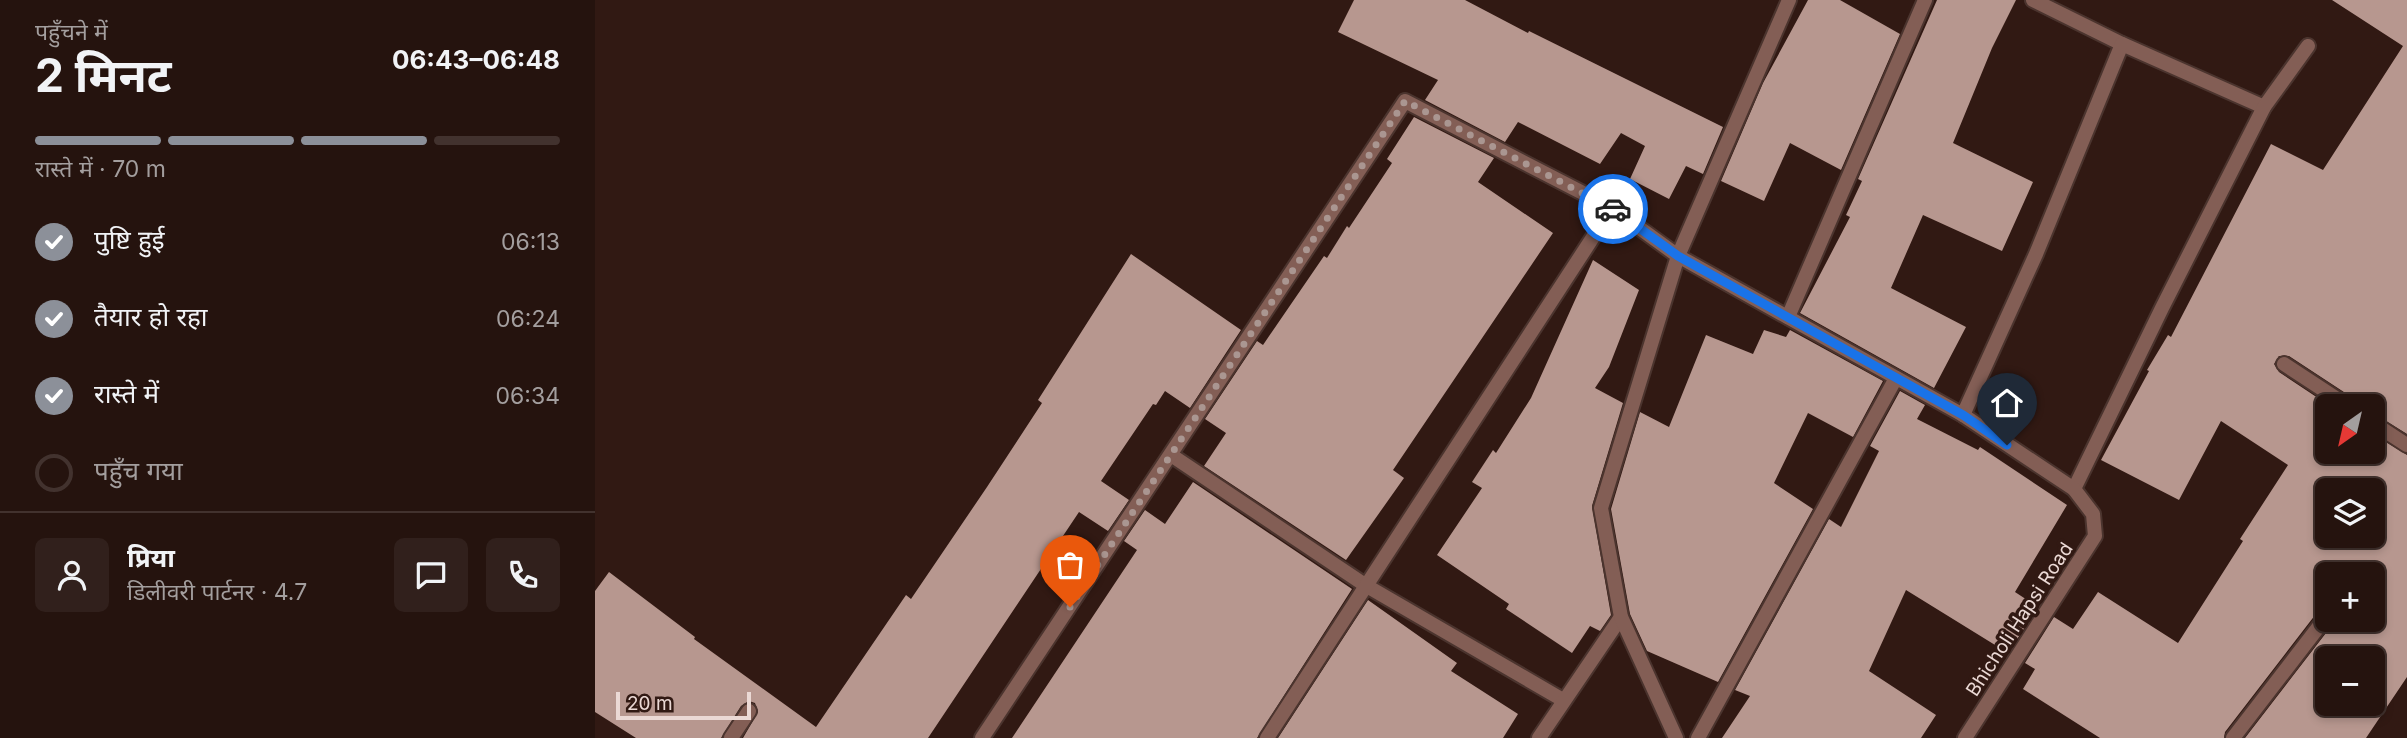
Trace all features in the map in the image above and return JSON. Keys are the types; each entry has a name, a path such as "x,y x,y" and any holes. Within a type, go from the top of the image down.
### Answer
{"street":[{"path":"1676,738 1621,617 1601,508 1678,256 1789,0"},
{"path":"1788,317 1925,0"},
{"path":"2033,0 2122,44 2264,107"},
{"path":"1963,415 2036,254 2122,44"},
{"path":"2074,489 2264,107 2308,46"},
{"name":"Bhicholi Hapsi Road","path":"1171,455 1405,101 1612,208 1678,256 1963,415 2074,489 2093,514 2095,536 1965,738"},
{"path":"1266,738 1612,208"},
{"path":"2284,364 2330,394"},
{"path":"1698,738 1896,378"},
{"path":"2385,431 2407,445"},
{"path":"982,738 1171,455 1365,585 1563,700"},
{"path":"1539,738 1621,617"},
{"path":"2233,738 2315,632"},
{"path":"731,738 749,712"}],"building":[{"path":"1354,0 1465,0 1723,127 1703,174 1686,166 1669,199 1630,179 1645,146 1621,133 1600,164 1518,122 1505,142 1425,100 1438,80 1338,32"},
{"path":"1808,0 1840,0 1900,34 1841,170 1790,143 1764,201 1721,181 1763,83"},
{"path":"1937,0 2016,0 1992,48 1953,143 2033,182 2002,251 1923,215 1891,288 1966,327 1934,388 1800,313 1850,217 1846,215 1862,181 1858,179"},
{"path":"2332,0 2407,0 2407,434 2385,420 2385,394 2347,394 2289,356 2279,356 2274,364 2279,372 2315,396 2315,464 2385,464 2385,441 2407,455 2407,677 2385,710 2385,646 2316,646 2327,632 2385,632 2385,562 2315,562 2315,615 2225,732 2224,738 2100,738 2023,689 2035,669 2025,663 2054,617 2073,629 2098,592 2178,643 2288,465 2221,421 2179,500 2101,460 2149,371 2147,370 2168,335 2171,337 2271,144 2323,170 2403,46"},
{"path":"1414,117 1494,158 1478,182 1553,233 1393,470 1404,478 1346,560 1204,466 1226,433 1205,419 1257,341 1263,345 1324,256 1327,258 1347,226 1349,228 1392,163 1387,159"},
{"path":"1131,254 1241,330 1190,408 1165,391 1156,405 1153,404 1101,481 1129,500 1108,531 1079,512 928,738 743,738 758,712 755,703 749,701 741,706 721,738 636,738 595,712 595,591 609,572 695,637 694,639 816,727 906,595 911,599 987,487 1042,403 1038,400"},
{"path":"1593,260 1639,290 1609,367 1595,388 1623,403 1592,506 1611,615 1600,631 1590,626 1572,653 1506,609 1509,604 1437,555 1482,488 1472,482 1493,450 1496,453 1531,398"},
{"path":"1764,330 1786,337 1790,330 1883,381 1853,437 1808,413 1774,483 1813,509 1718,682 1647,651 1630,614 1611,509 1640,412 1669,427 1706,335 1753,354"},
{"path":"1900,391 1925,405 1917,419 1978,450 1980,447 2067,505 2015,592 2038,607 2008,653 1906,590 1869,671 1936,715 1921,738 1722,738 1750,696 1735,690 1829,519 1841,527 1879,451 1870,446"},
{"path":"1193,482 1352,589 1257,738 1012,738 1137,550 1124,541 1145,510 1165,524"},
{"path":"1368,600 1457,663 1451,671 1518,714 1503,738 1278,738"},
{"path":"2315,647 2315,716 2381,716 2366,738 2245,738"}],"way so far":[{"path":"1070,607 1405,101 1613,209"}],"route":[{"path":"1613,209 1678,256 1963,415 2007,445"}]}
